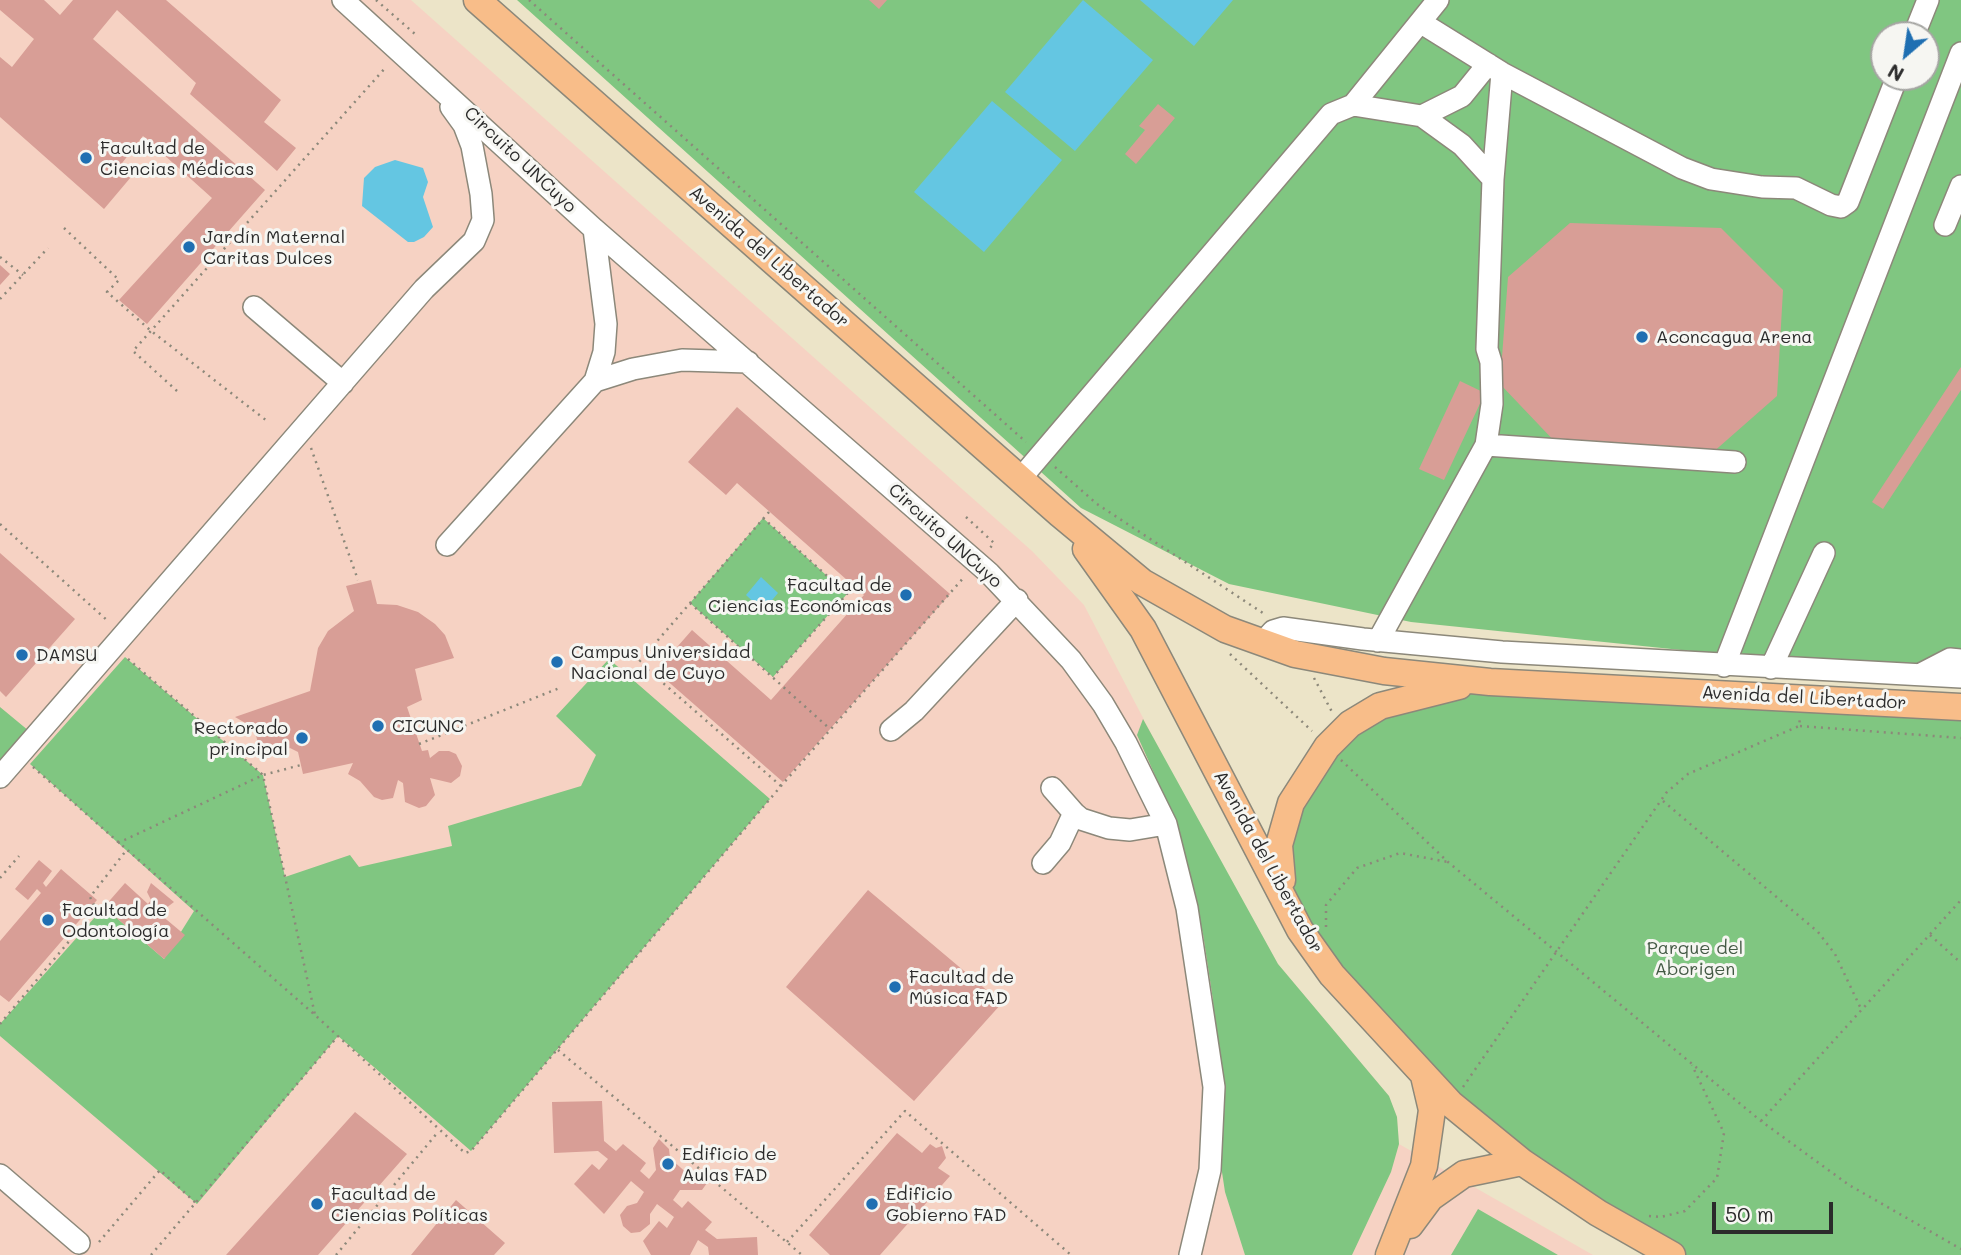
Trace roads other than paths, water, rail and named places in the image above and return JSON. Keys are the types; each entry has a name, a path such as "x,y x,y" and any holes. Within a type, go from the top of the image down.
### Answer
{"main road":[{"name":"Avenida del Libertador","path":"477,0 1060,514 1142,582 1225,629 1270,636 1317,657 1384,671 1495,682 1961,707"},
{"name":"Avenida del Libertador","path":"1060,514 1143,629 1283,892 1300,930 1332,975 1451,1104 1522,1162 1598,1213 1672,1255"},
{"path":"1283,892 1279,845 1284,825 1301,785 1327,747 1350,724 1380,705 1447,688 1495,682"},
{"path":"1392,1249 1424,1166 1432,1110 1424,1076"},
{"path":"1392,1249 1430,1198 1449,1183 1476,1170 1522,1162"}],"street":[{"name":"Circuito UNCuyo","path":"343,0 594,229 1017,600 1072,660 1103,704 1126,743 1166,824 1187,908 1214,1087 1210,1170 1190,1255"},
{"path":"1021,478 1331,114 1353,105 1438,0"},
{"path":"1919,21 1927,0"},
{"path":"1420,22 1495,68 1682,168 1711,179 1762,187 1796,188 1841,207 1848,202 1892,91"},
{"path":"1724,666 1961,53"},
{"path":"1422,116 1462,96 1495,68"},
{"path":"1378,641 1486,445 1493,404 1491,362 1487,349 1495,68"},
{"path":"0,777 125,647 304,427 424,289 474,241 483,220 472,146 464,125 431,78"},
{"path":"1353,105 1422,116 1462,145 1493,179"},
{"path":"1945,225 1961,186"},
{"path":"447,545 595,381 604,352 606,324 594,229"},
{"path":"254,307 342,383"},
{"path":"595,381 633,369 682,360 748,362"},
{"path":"1486,445 1735,461"},
{"path":"1771,668 1824,553"},
{"path":"891,730 914,711 1017,600"},
{"path":"1270,636 1378,641 1724,666 1961,677"},
{"path":"1495,682 1502,652"},
{"path":"1920,675 1950,659 1961,660"},
{"path":"1052,788 1081,819 1109,828 1130,830 1166,824"},
{"path":"1043,863 1060,843 1074,813"},
{"path":"0,1175 87,1244"}],"water":[{"path":"1083,0 1153,60 1075,151 1005,92"},
{"path":"1140,0 1233,0 1194,46"},
{"path":"992,101 1062,160 984,252 914,192"},
{"path":"395,160 423,168 428,182 423,197 433,227 424,237 414,242 408,242 362,206 364,178 375,167"},
{"path":"761,577 778,593 763,611 746,595"}],"place":[{"name":"Facultad de Ciencias Médicas","path":"86,158"},
{"name":"Jardín Maternal Caritas Dulces","path":"189,247"},
{"name":"Aconcagua Arena","path":"1642,337"},
{"name":"Facultad de Ciencias Económicas","path":"906,595"},
{"name":"DAMSU","path":"22,655"},
{"name":"Campus Universidad Nacional de Cuyo","path":"557,662"},
{"name":"CICUNC","path":"378,726"},
{"name":"Rectorado principal","path":"302,738"},
{"name":"Facultad de Odontología","path":"48,920"},
{"name":"Facultad de Música FAD","path":"895,987"},
{"name":"Edificio de Aulas FAD","path":"668,1164"},
{"name":"Facultad de Ciencias Políticas","path":"317,1204"},
{"name":"Edificio Gobierno FAD","path":"872,1204"}],"park label":[{"name":"Parque del Aborigen","path":"1695,958"}]}
